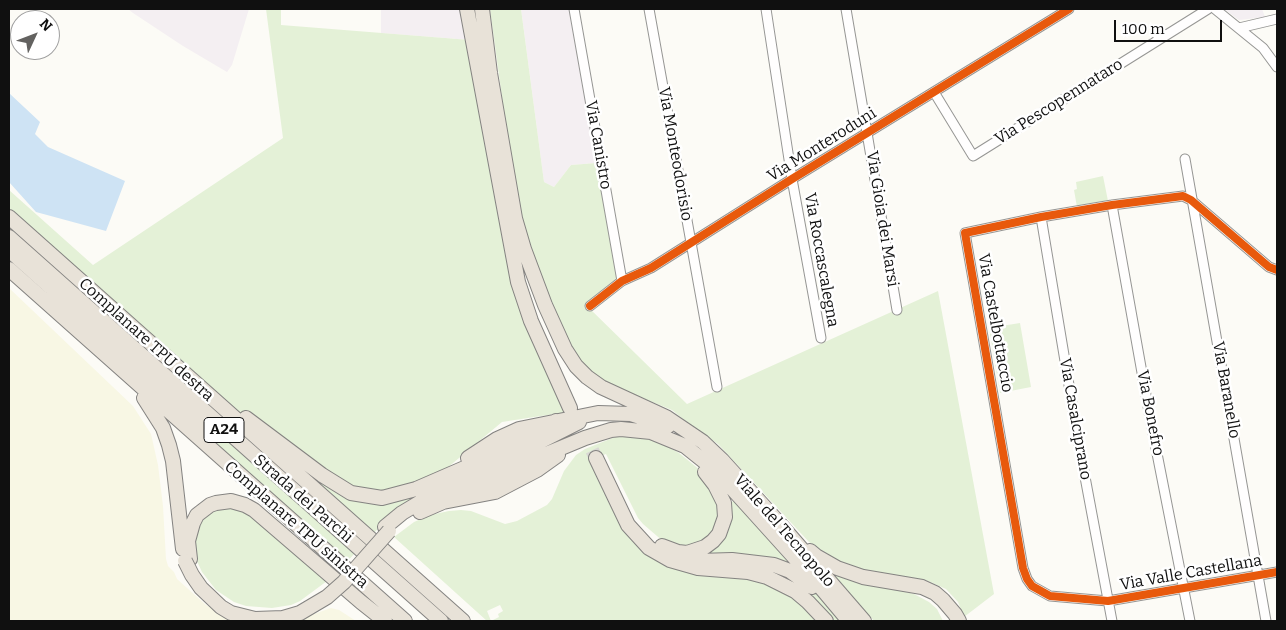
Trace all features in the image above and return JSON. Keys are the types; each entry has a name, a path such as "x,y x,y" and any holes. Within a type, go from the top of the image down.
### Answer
{"highway":[{"path":"467,9 518,282 531,321 573,406 536,316 525,278 490,73 482,9"},
{"path":"514,215 524,249 545,304 565,348 576,366 593,382 609,392 666,417 702,442"},
{"name":"Complanare TPU destra","path":"9,217 463,621"},
{"name":"Strada dei Parchi","path":"9,237 441,621"},
{"name":"Strada dei Parchi","path":"9,250 427,621"},
{"name":"Complanare TPU sinistra","path":"9,269 102,354 405,621"},
{"path":"102,354 148,403 163,428 173,461 179,521 188,560 201,588 221,607 249,618 283,618 300,613 327,597 344,582 402,513 422,501 598,413"},
{"path":"173,364 322,475 351,493 371,497 382,498 416,489 476,463 556,421 598,413 620,413 644,417 702,442"},
{"path":"387,529 424,510 452,500 495,492 536,470 579,441 621,428 641,430 673,440 697,455 722,479 812,577 836,606"},
{"path":"673,440 716,485 721,495 725,508 724,522 719,534 713,541 687,553 663,547 640,527 598,457 628,525 644,543 670,560 698,568 748,572 766,577 795,591 826,621"},
{"name":"Viale del Tecnopolo","path":"702,442 722,460 780,524 864,621"},
{"path":"188,560 188,541 192,523 197,515 210,505 216,503 231,501 245,505 254,510 385,621"},
{"path":"780,524 816,556 837,568 863,577 922,587 935,593 944,600 959,621"},
{"path":"670,560 700,562 732,560 774,565 797,575 836,606"},
{"path":"922,587 940,604 948,621"},
{"name":"Viale del Tecnopolo","path":"836,606 850,621"}],"street":[{"name":"Via Canistro","path":"574,9 622,281"},
{"name":"Via Monteodorisio","path":"650,9 717,387"},
{"name":"Via Roccascalegna","path":"766,9 792,179 821,338"},
{"name":"Via Gioia dei Marsi","path":"846,9 897,310"},
{"name":"Via Monteroduni","path":"590,306 622,281 651,268 1069,9"},
{"name":"Via Pescopennataro","path":"934,92 973,156 1208,9"},
{"path":"1215,9 1268,53 1277,67"},
{"path":"1239,28 1277,18"},
{"name":"Via Baranello","path":"1185,159 1266,621"},
{"name":"Via Castelbottaccio","path":"1108,601 1050,596 1032,586 1027,579 1023,568 965,233 1112,205 1181,196 1191,200"},
{"path":"1191,200 1263,263 1277,270"},
{"name":"Via Bonefro","path":"1112,205 1149,413 1190,621"},
{"name":"Via Casalciprano","path":"1041,217 1079,445 1112,621"},
{"name":"Via Valle Castellana","path":"1108,601 1277,572"}],"shaded area":[{"path":"128,9 249,9 232,65 227,72 183,46"},
{"path":"381,9 462,9 470,40 381,33"},
{"path":"521,9 570,9 577,42 596,163 571,165 554,187 544,182"},
{"path":"1224,9 1262,9 1265,17 1239,20"}],"green space":[{"path":"266,9 281,9 281,25 470,40 514,283 567,412 502,422 391,515 339,570 9,277 9,190 93,265 283,138"},
{"path":"490,9 521,9 544,182 554,187 571,165 596,163 618,280 586,305 687,404 938,291 994,594 964,617 958,602 946,589 928,581 857,569 841,563 809,542 718,444 672,410 605,383 580,362 566,339 532,260 515,193"},
{"path":"1103,176 1108,201 1077,207 1074,190 1077,189 1076,182"},
{"path":"9,288 133,406 151,434 158,465 168,566 174,572 177,579 206,605 231,619 243,621 9,621"},
{"path":"1020,323 1031,387 1000,393 989,328"},
{"path":"615,437 642,437 660,442 679,453 700,470 715,491 720,521 708,540 688,549 664,542 643,524 638,518 606,454 592,459 649,555 662,563 680,570 758,579 778,586 821,621 491,621 487,621 394,537 414,522 430,515 449,511 471,511 505,524 517,521 547,505 552,499 564,471 576,455 585,449","holes":["500,605 503,611 498,614 499,617 491,621 487,611"]},
{"path":"733,501 796,567 694,557 728,530 732,520 731,503"},
{"path":"223,505 247,510 327,581 300,601 291,605 272,608 246,606 234,602 216,590 202,572 196,559 194,546 196,528 204,515"},
{"path":"739,564 775,569 811,589 843,621 832,621"},
{"path":"827,569 857,580 914,594 937,609 943,621 874,621"},
{"path":"331,608 339,610 356,621 294,621"}],"water":[{"path":"9,93 40,122 35,134 48,147 125,181 106,231 36,212 9,182"}],"tunnel":[{"path":"573,413 596,458"}],"cycle path":[{"path":"590,306 622,281 651,268 1069,9"},
{"path":"1277,270 1269,267 1191,200 1183,196 1041,217 965,233 1023,568 1032,586 1050,596 1108,601 1277,572"}]}
